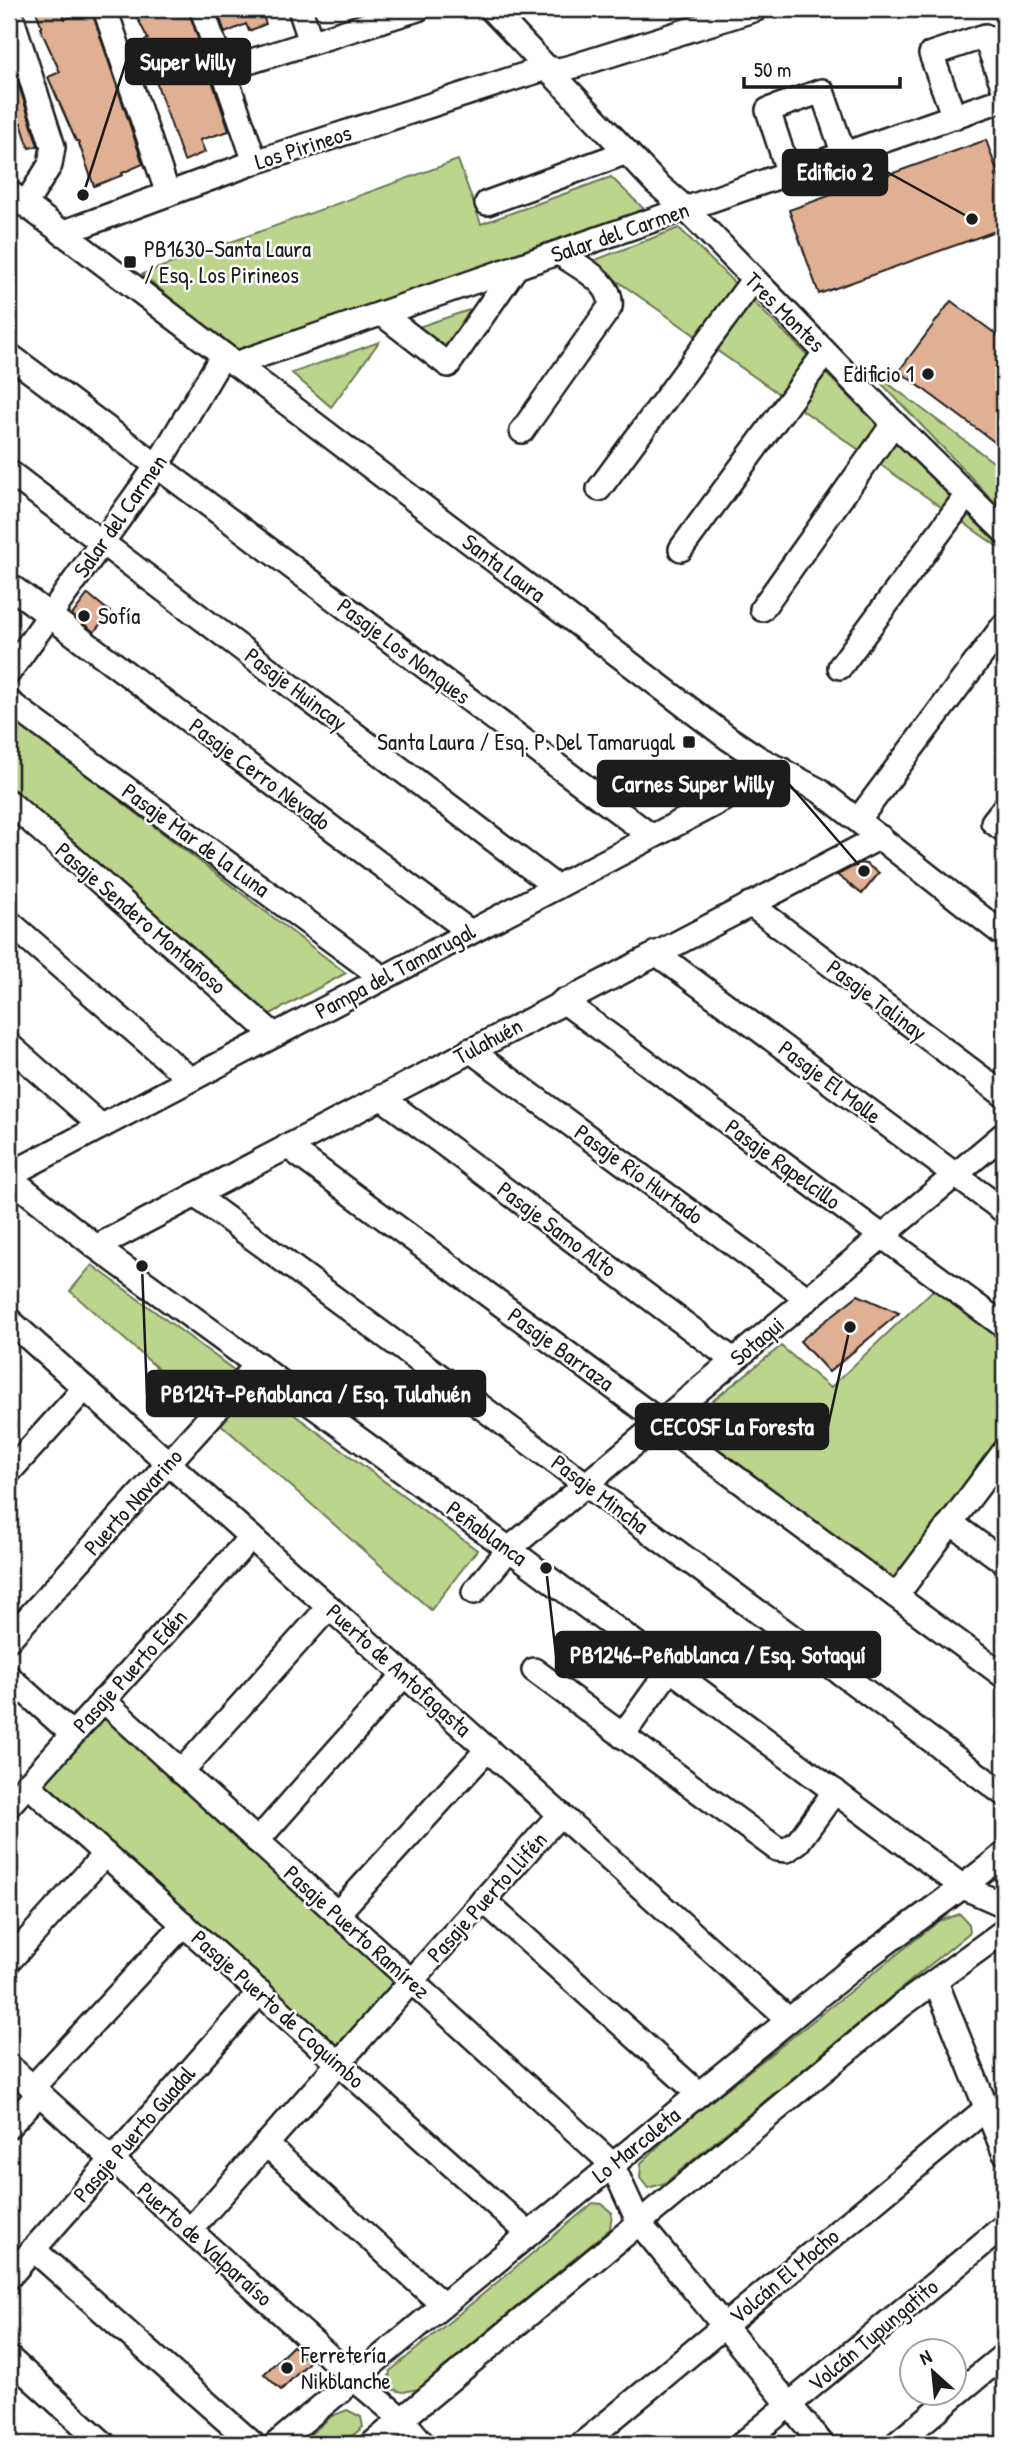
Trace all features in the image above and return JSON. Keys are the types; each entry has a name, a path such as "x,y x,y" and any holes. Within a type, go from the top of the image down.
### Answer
{"street":[{"path":"9,9 53,146 50,165 17,199"},
{"path":"105,9 167,194"},
{"path":"202,9 255,162"},
{"path":"300,9 312,42"},
{"path":"223,70 418,9"},
{"name":"Tres Montes","path":"491,9 656,183 686,209 894,423 1004,531"},
{"name":"Los Pirineos","path":"62,233 255,162 547,68 571,67 756,9"},
{"path":"954,117 931,54 985,36 1004,89"},
{"path":"789,174 768,110 822,91 844,155"},
{"name":"Salar del Carmen","path":"9,672 103,543 229,360 382,314 1004,99"},
{"path":"487,203 627,152"},
{"name":"Santa Laura","path":"17,199 728,738 820,791 1004,935"},
{"path":"522,431 610,307 611,296 604,286 559,253"},
{"path":"382,314 448,365 514,269"},
{"path":"599,489 753,280"},
{"path":"681,549 825,353"},
{"name":"Pasaje Los Nonques","path":"9,355 651,836"},
{"path":"762,609 894,423"},
{"name":"Pasaje Huincay","path":"9,472 556,887"},
{"path":"840,667 967,495"},
{"name":"Pasaje Cerro Nevado","path":"9,585 470,932"},
{"path":"858,820 1004,625"},
{"name":"Pasaje Mar de la Luna","path":"9,702 383,978"},
{"name":"Pampa del Tamarugal","path":"9,1176 781,769"},
{"name":"Pasaje Sendero Montañoso","path":"9,802 274,1035"},
{"path":"1004,808 993,822 1004,831"},
{"name":"Tulahuén","path":"96,1247 880,837"},
{"name":"Pasaje Talinay","path":"750,904 1004,1095"},
{"path":"9,922 190,1079"},
{"name":"Pasaje El Molle","path":"656,953 1004,1212"},
{"name":"Pasaje Rapelcillo","path":"563,1002 1004,1326"},
{"path":"9,1045 101,1126"},
{"name":"Pasaje Río Hurtado","path":"470,1050 808,1298"},
{"name":"Pasaje Samo Alto","path":"381,1097 733,1360"},
{"name":"Sotaqui","path":"474,1592 509,1549 1004,1134"},
{"name":"Pasaje Barraza","path":"287,1146 1004,1676"},
{"name":"Peñablanca","path":"9,1176 96,1247 963,1886 1004,1905"},
{"name":"Pasaje Mincha","path":"195,1195 1004,1794"},
{"name":"Puerto de Antofagasta","path":"9,1320 789,2020"},
{"name":"Puerto Navarino","path":"9,1639 258,1364"},
{"path":"9,1472 85,1388"},
{"path":"896,1596 1004,1452"},
{"path":"951,1523 1004,1562"},
{"name":"Pasaje Puerto Edén","path":"9,1805 251,1537"},
{"path":"181,1772 329,1607"},
{"path":"622,1736 670,1669"},
{"path":"534,1670 773,1847 782,1850 799,1842 835,1791"},
{"path":"257,1841 404,1675"},
{"path":"9,1677 72,1734"},
{"name":"Pasaje Puerto Ramírez","path":"103,1700 612,2165"},
{"path":"337,1914 488,1749"},
{"name":"Pasaje Puerto de Coquimbo","path":"27,1784 529,2234"},
{"name":"Pasaje Puerto Llifén","path":"190,2230 560,1814"},
{"path":"9,1961 105,1854"},
{"name":"Lo Marcoleta","path":"276,2444 789,2020 1004,1854"},
{"path":"483,1900 699,2094"},
{"path":"9,2126 36,2091 184,1924"},
{"path":"372,2444 901,2006 1004,1931"},
{"path":"936,1982 1004,2151"},
{"name":"Pasaje Puerto Guadal","path":"9,2277 260,1992"},
{"name":"Puerto de Valparaíso","path":"9,2066 354,2379 402,2419 423,2444"},
{"name":"Volcán El Mocho","path":"582,2444 987,2108"},
{"path":"267,2144 443,2305"},
{"path":"612,2165 639,2223 822,2444"},
{"name":"Volcán Tupungatito","path":"742,2444 1004,2226"},
{"path":"33,2249 253,2444"},
{"path":"896,2444 1004,2355"},
{"path":"9,2358 104,2444"}],"green space":[{"path":"458,160 481,224 611,177 645,210 237,354 142,274"},
{"path":"679,228 1004,550 1004,551 590,262"},
{"path":"481,306 449,349 418,327"},
{"path":"379,342 331,407 292,373"},
{"path":"866,367 1004,470 1004,512"},
{"path":"9,716 346,973 267,1016 9,790"},
{"path":"92,1265 477,1550 431,1610 70,1291"},
{"path":"933,1290 1004,1341 1004,1437 895,1582 681,1426 781,1346 830,1388"},
{"path":"100,1714 399,1981 336,2051 37,1784"},
{"path":"960,1914 969,1924 970,1932 665,2183 648,2188 640,2178 641,2163 676,2129 939,1921"},
{"path":"593,2203 602,2204 612,2213 610,2229 418,2389 403,2392 387,2388 390,2371"},
{"path":"347,2410 361,2417 363,2427 342,2444 299,2444 332,2416"}],"building":[{"path":"35,9 61,9 65,19 91,9 143,164 94,186 78,141 48,77 60,72 40,28 42,27"},
{"path":"133,9 188,9 229,131 200,140 205,152 184,161 154,76 158,75 143,42 148,39"},
{"path":"217,9 280,9 263,16 266,24 249,31 246,24 225,33"},
{"path":"9,54 38,146 29,148 9,96"},
{"path":"986,140 1004,191 1004,228 819,294 789,210"},
{"name":"Edificio 1","path":"951,301 1004,340 1004,449 899,371"},
{"path":"88,594 110,612 94,632 72,615"},
{"path":"860,863 879,873 862,894 837,875"},
{"path":"858,1295 899,1313 829,1372 800,1341"},
{"name":"Ferretería Nikblanche","path":"293,2346 309,2362 281,2390 264,2374"}],"place":[{"name":"Super Willy","path":"83,195"},
{"name":"Edificio 2","path":"972,219"},
{"name":"PB1630-Santa Laura / Esq. Los Pirineos","path":"130,262"},
{"name":"Edificio 1","path":"928,374"},
{"name":"Sofía","path":"84,616"},
{"name":"Santa Laura / Esq. P. Del Tamarugal","path":"689,742"},
{"name":"Carnes Super Willy","path":"864,871"},
{"name":"PB1247-Peñablanca / Esq. Tulahuén","path":"142,1266"},
{"name":"CECOSF La Foresta","path":"850,1327"},
{"name":"PB1246-Peñablanca / Esq. Sotaquí","path":"546,1568"},
{"name":"Ferretería Nikblanche","path":"287,2368"}]}
